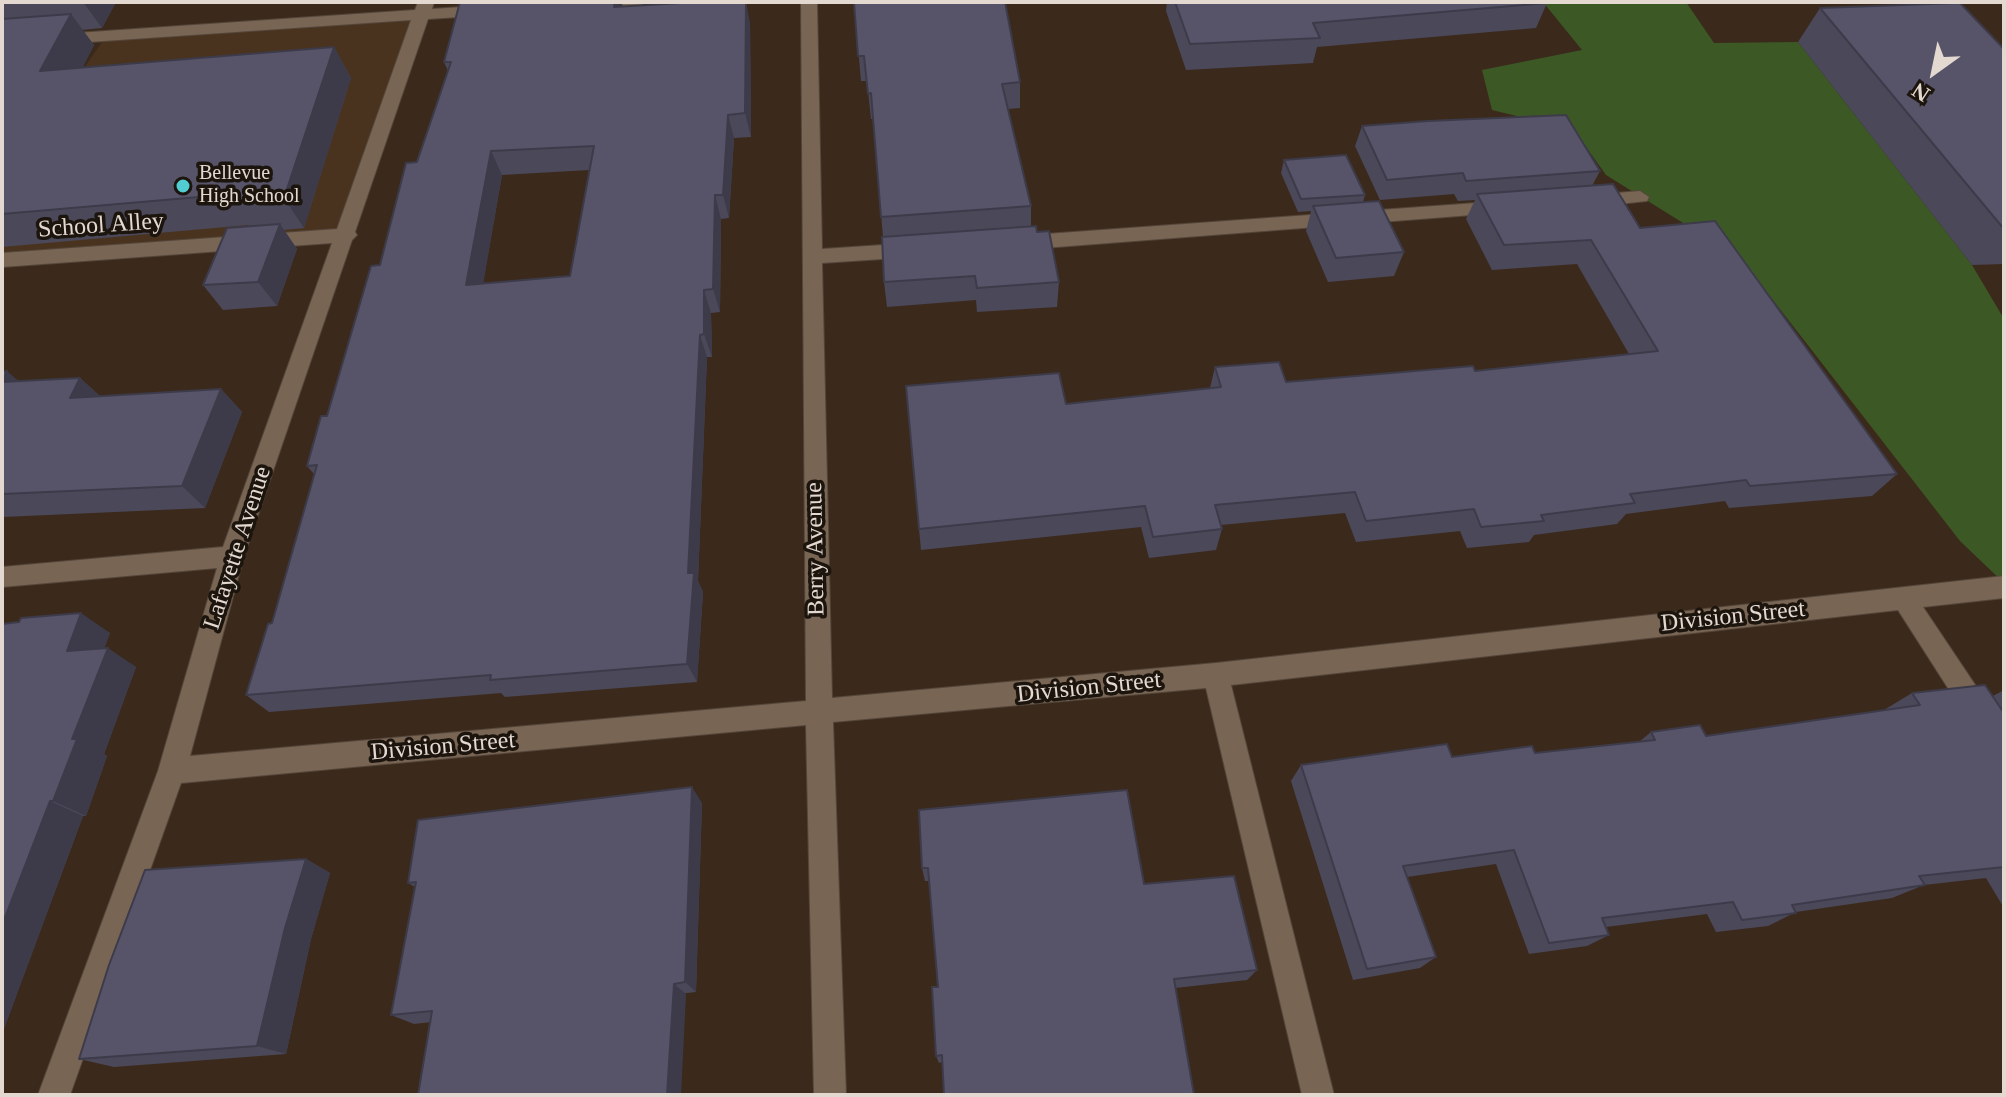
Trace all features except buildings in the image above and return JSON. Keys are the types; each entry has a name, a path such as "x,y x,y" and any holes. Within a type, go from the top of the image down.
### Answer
{"street":[{"path":"575,5 638,2"},
{"name":"Berry Avenue","path":"809,2 819,714 830,1095"},
{"path":"2,43 424,8 512,9"},
{"name":"Lafayette Avenue","path":"54,1095 172,771 232,556 424,8"},
{"path":"1577,202 1640,197"},
{"path":"997,244 1529,206"},
{"name":"School Alley","path":"2,260 347,235"},
{"path":"812,257 935,249"},
{"path":"2,577 232,556"},
{"name":"Division Street","path":"172,771 819,714 1216,675 2004,587"},
{"path":"1904,598 2004,751"},
{"path":"1216,675 1318,1095"}],"shaded area":[{"name":"Bellevue High School","path":"423,14 347,235 2,260 2,137 75,81 107,35"}],"green space":[{"path":"1543,2 1686,2 1714,43 1798,42 1972,265 2004,319 2004,583 1960,541 1741,259 1606,175 1574,130 1492,110 1482,70 1582,50"}],"place":[{"name":"Bellevue High School","path":"183,186"}]}
